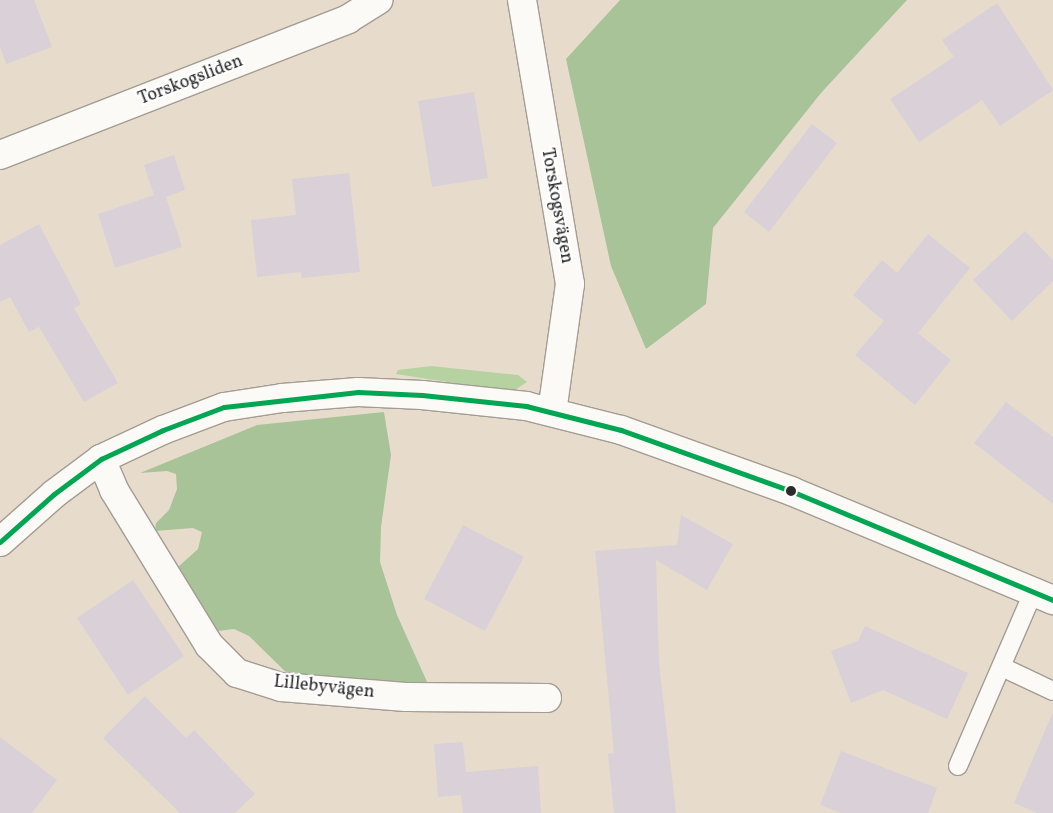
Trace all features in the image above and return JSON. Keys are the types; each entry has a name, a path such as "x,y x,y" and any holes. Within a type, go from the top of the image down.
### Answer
{"street":[{"name":"Torskogsliden","path":"0,155 348,19 378,0"},
{"name":"Torskogsvägen","path":"522,0 570,284 552,412"},
{"path":"0,542 54,494 101,459 163,430 224,407 282,398 358,392 422,395 552,412 621,430 791,491 1043,596"},
{"name":"Lillebyvägen","path":"101,459 114,490 209,645 237,673 281,687 406,697 547,698"}],"lane":[{"path":"958,766 1002,667 1043,596"},
{"path":"1002,667 1053,690"}],"green space":[{"path":"620,0 907,0 821,93 713,228 706,304 646,349 611,266 566,59"},
{"path":"431,366 518,375 527,382 512,392 396,374 398,370"},
{"path":"384,412 391,455 381,527 380,562 397,615 428,684 291,677 249,636 234,629 218,631 178,567 198,549 202,532 193,528 155,531 156,523 169,510 177,489 176,474 167,471 140,473 257,425"}],"building":[{"path":"0,0 34,0 52,47 6,64 0,47"},
{"path":"997,3 1053,90 1000,126 982,100 919,142 890,99 954,57 942,40"},
{"path":"474,92 488,178 432,187 418,101"},
{"path":"812,124 837,143 769,232 744,212"},
{"path":"174,155 185,190 166,197 182,247 115,268 98,214 154,195 144,165"},
{"path":"349,173 360,272 302,278 301,272 257,277 251,220 296,215 292,179"},
{"path":"39,224 81,304 74,308 118,383 84,402 39,327 29,332 10,297 0,302 0,245"},
{"path":"1025,231 1053,260 1053,281 1012,321 973,280"},
{"path":"928,234 970,268 918,333 951,360 915,405 855,355 884,321 853,295 882,260 897,273"},
{"path":"1006,402 1053,437 1053,504 974,443"},
{"path":"681,515 733,544 707,590 656,560 659,663 676,813 614,813 608,754 614,753 595,551 677,545"},
{"path":"463,525 524,557 485,631 424,599"},
{"path":"133,580 184,656 128,695 77,618"},
{"path":"865,626 968,673 947,719 883,690 851,703 831,651 858,641"},
{"path":"145,696 186,738 194,730 255,794 235,813 180,813 103,738"},
{"path":"1053,712 1053,813 1037,813 1014,803"},
{"path":"0,737 57,780 32,813 0,813"},
{"path":"463,742 466,772 538,766 541,813 463,813 461,795 438,797 434,744"},
{"path":"841,751 937,788 928,813 841,813 820,805"}],"transit line":[{"path":"0,542 54,494 101,459 163,430 224,407 358,392 422,395 526,406 621,430 791,491 1053,600"}]}
